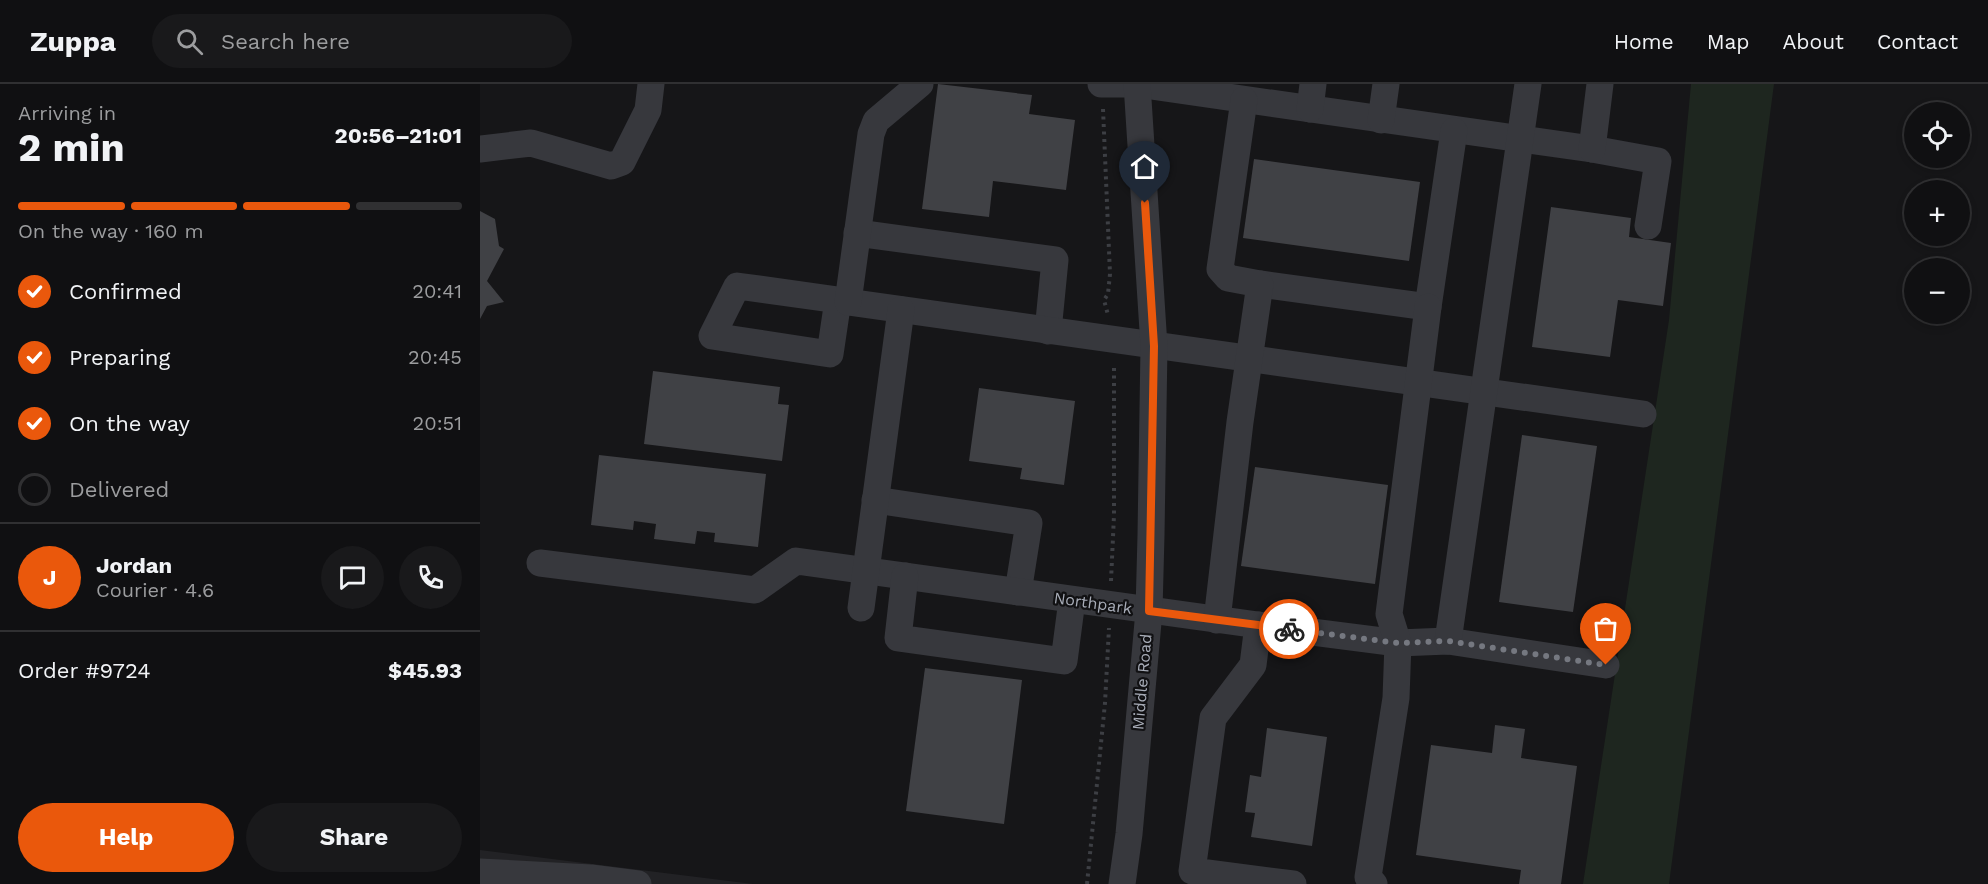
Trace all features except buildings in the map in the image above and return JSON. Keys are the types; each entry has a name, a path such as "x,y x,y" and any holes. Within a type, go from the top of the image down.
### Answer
{"street":[{"path":"480,149 531,143 611,166 622,162 648,110 651,84"},
{"path":"920,84 876,121 871,134 857,232 843,301 1643,414"},
{"path":"1101,84 1137,84 1244,100 1312,97 1381,120 1592,149 1658,161 1648,226"},
{"name":"Middle Road","path":"1122,884 1129,834 1149,611 1154,346 1137,84"},
{"path":"1381,120 1386,84"},
{"path":"1448,641 1528,84"},
{"path":"1592,149 1600,84"},
{"path":"1244,100 1220,269 1228,278 1260,284 1428,307"},
{"path":"1374,884 1368,877 1396,698 1398,643 1389,614 1428,307 1454,130"},
{"path":"857,232 1055,260 1048,331"},
{"path":"1217,620 1260,284"},
{"path":"861,608 901,310"},
{"path":"875,500 1029,523 1018,592"},
{"name":"Northpark","path":"540,563 755,590 795,561 1217,620 1398,643 1448,641 1606,665"},
{"path":"905,576 898,638 1064,661 1072,600"},
{"path":"1258,625 1252,665 1213,718 1192,871 1293,884"},
{"path":"480,872 591,878 638,884"}],"path":[{"path":"1087,884 1105,703 1114,516 1115,340 1104,300 1108,294 1110,274 1101,84"}],"shaded area":[{"path":"1691,84 1774,84 1669,884 1583,884 1669,320"},
{"path":"480,850 753,884 480,884"}],"way so far":[{"path":"1289,629 1398,643 1448,641 1606,665"}],"route":[{"path":"1145,203 1154,346 1149,611 1289,629"}]}
